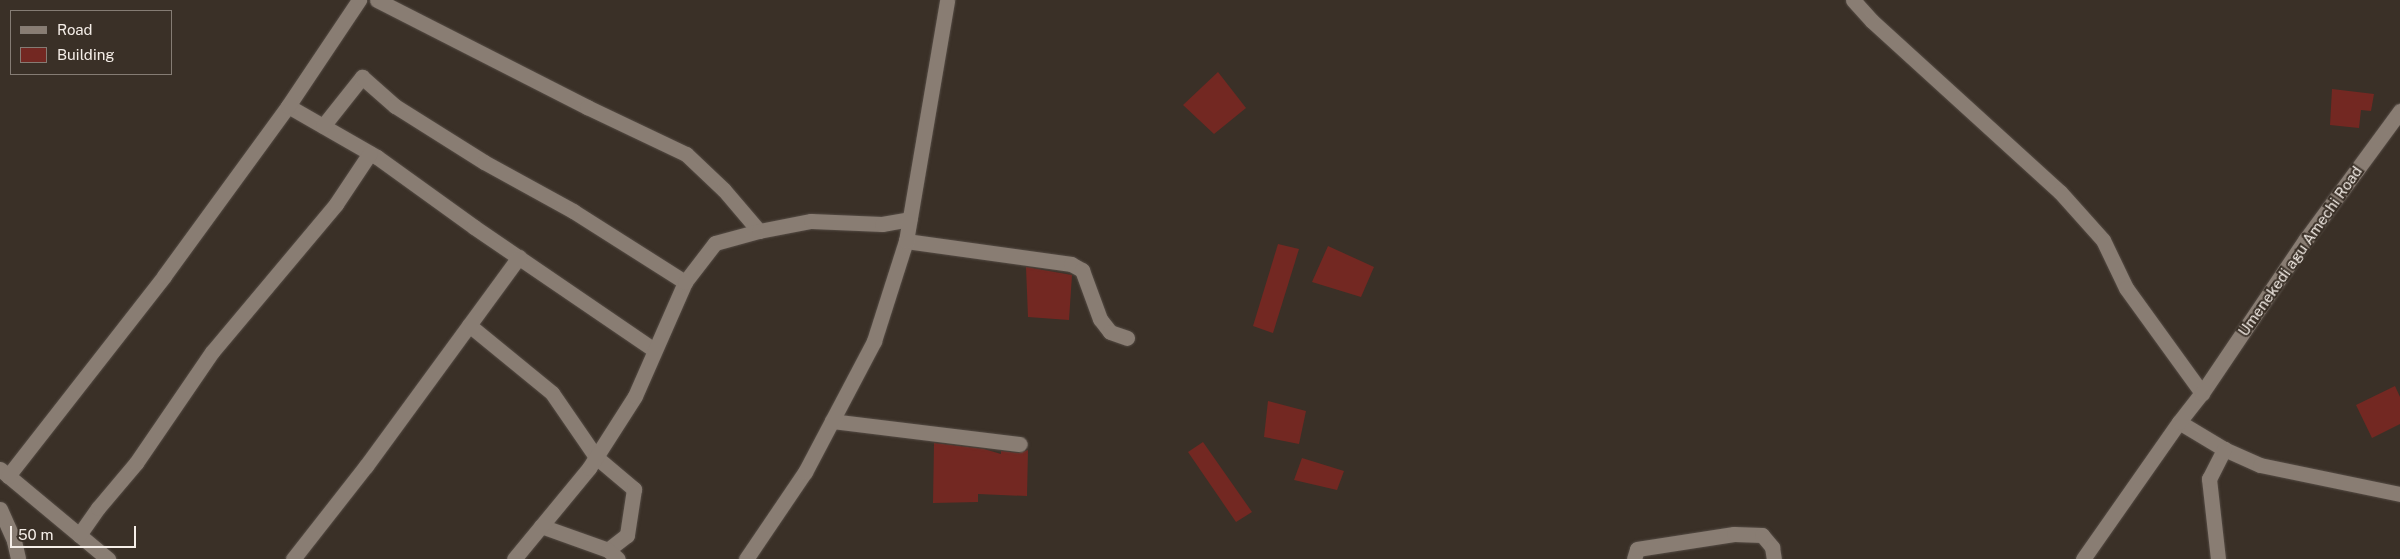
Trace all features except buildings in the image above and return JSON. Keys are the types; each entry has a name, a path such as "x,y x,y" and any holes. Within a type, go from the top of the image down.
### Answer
{"street":[{"path":"108,559 4,473 164,276 288,106 359,0"},
{"path":"377,0 587,107 686,154 724,190 758,231"},
{"path":"746,559 805,472 874,341 906,241 947,0"},
{"path":"1853,0 1872,21 2060,192 2103,240 2126,288 2202,393"},
{"path":"323,126 362,76 395,106 484,162 573,211 686,282"},
{"path":"288,106 370,153 654,350"},
{"name":"Umenekedi agu Amechi Road","path":"2083,559 2179,422 2202,393 2306,239 2400,111"},
{"path":"79,535 98,508 136,463 212,352 330,211 370,153"},
{"path":"514,559 596,457 635,396 686,282 715,243 758,231 811,221 882,224 910,219"},
{"path":"906,241 1071,264 1082,270 1100,319 1110,332 1127,338"},
{"path":"293,559 366,466 519,257"},
{"path":"469,325 552,393 596,457 634,489 627,535 613,554 541,526"},
{"path":"832,421 1020,444"},
{"path":"2179,422 2224,449 2260,465 2400,494"},
{"path":"2218,559 2209,479 2224,449"},
{"path":"0,509 14,541 18,559"},
{"path":"1634,559 1638,549 1734,534 1762,535 1772,547 1774,559"}]}
